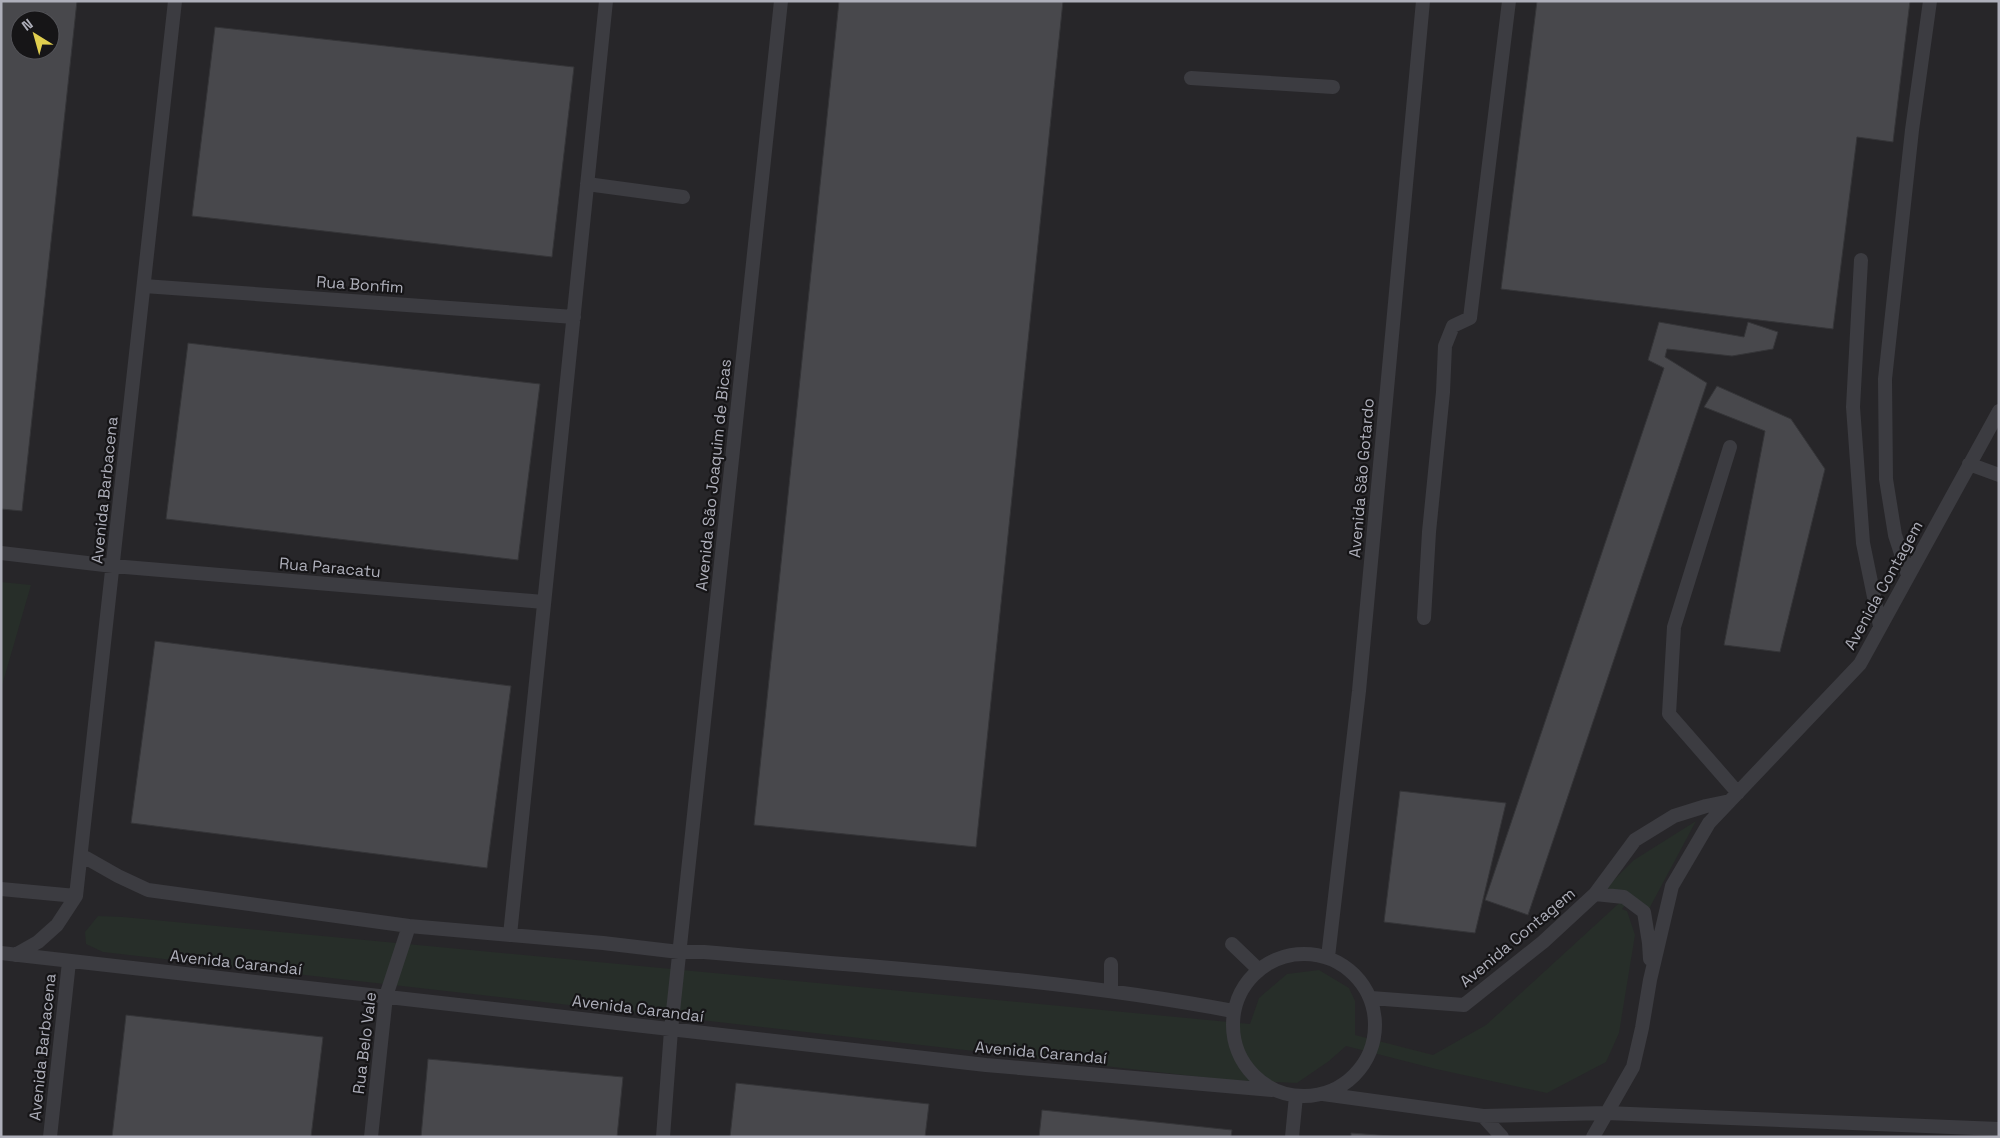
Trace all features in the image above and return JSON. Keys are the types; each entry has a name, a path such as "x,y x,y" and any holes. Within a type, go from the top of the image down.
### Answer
{"lane":[{"name":"Avenida Barbacena","path":"8,954 38,942 57,925 76,896 175,1"},
{"path":"510,935 606,1"},
{"name":"Avenida São Joaquim de Bicas","path":"663,1137 679,952 781,1"},
{"name":"Avenida São Gotardo","path":"1328,957 1359,691 1423,1"},
{"path":"1424,618 1428,532 1443,392 1445,346 1453,326 1470,318 1509,1"},
{"path":"1908,575 1895,536 1886,479 1885,379 1912,130 1930,1"},
{"path":"1191,78 1333,86"},
{"path":"587,184 682,196"},
{"path":"1861,260 1854,407 1863,543 1880,626"},
{"name":"Rua Bonfim","path":"144,286 574,317"},
{"name":"Avenida Contagem","path":"1593,1137 1633,1067 1650,980 1672,886 1709,823 1860,664 1999,411"},
{"path":"1730,447 1674,627 1669,714 1734,797"},
{"path":"1969,464 1999,475"},
{"name":"Rua Paracatu","path":"1,553 113,566 544,602"},
{"name":"Avenida Contagem","path":"1371,998 1464,1005 1543,942 1595,894 1635,840 1674,816 1734,797"},
{"path":"81,855 148,890 409,926 679,952 704,952 996,978 1165,998 1234,1011"},
{"path":"1,889 76,896"},
{"name":"Avenida Contagem","path":"1595,894 1624,897 1644,912 1650,943 1650,980"},
{"name":"Rua Belo Vale","path":"371,1137 386,996 409,926"},
{"path":"1232,944 1258,969"},
{"path":"1323,1094 1341,1086 1357,1073 1368,1057 1375,1028 1371,998 1361,981 1346,966 1328,957 1304,953 1280,957 1258,969 1242,988 1234,1011 1232,1035 1239,1057 1253,1076 1272,1090 1296,1096 1323,1094 1483,1116 1606,1113 1999,1129"},
{"name":"Avenida Carandaí","path":"8,954 986,1064 1272,1090"},
{"name":"Avenida Barbacena","path":"50,1137 69,962"},
{"path":"1111,964 1111,991"},
{"path":"1292,1137 1296,1096"},
{"path":"1483,1116 1502,1137"}],"shaded area":[{"path":"1,1 1999,1 1999,1137 1,1137"},
{"path":"1,582 31,585 1,689"},
{"path":"1696,821 1649,909 1633,896 1622,909 1627,911 1635,935 1619,1033 1606,1062 1547,1093 1436,1069 1346,1046 1329,1061 1297,1083 1228,1080 103,952 86,944 85,932 98,916 123,917 1250,1024 1259,998 1287,974 1319,970 1349,988 1355,1001 1355,1035 1433,1055 1486,1025 1628,895 1606,888 1634,860"}],"building":[{"path":"1,1 77,1 22,511 1,509"},
{"path":"839,1 1063,1 976,847 754,825"},
{"path":"1537,1 1910,1 1893,142 1857,137 1833,329 1501,289"},
{"path":"215,27 574,67 552,257 192,216"},
{"path":"1659,322 1744,337 1748,322 1778,332 1773,349 1732,356 1667,349 1665,357 1707,383 1528,915 1485,900 1664,368 1648,360"},
{"path":"188,343 540,384 518,560 166,519"},
{"path":"1717,386 1791,419 1825,469 1780,652 1724,645 1765,431 1704,407"},
{"path":"155,641 511,686 487,868 131,823"},
{"path":"1400,791 1506,803 1475,933 1384,922"},
{"path":"126,1015 323,1037 311,1137 112,1137"},
{"path":"428,1059 623,1077 617,1137 421,1137"},
{"path":"736,1083 929,1104 925,1137 730,1137"},
{"path":"1042,1110 1232,1130 1231,1137 1039,1137"},
{"path":"1351,1133 1403,1137 1351,1137"}]}
